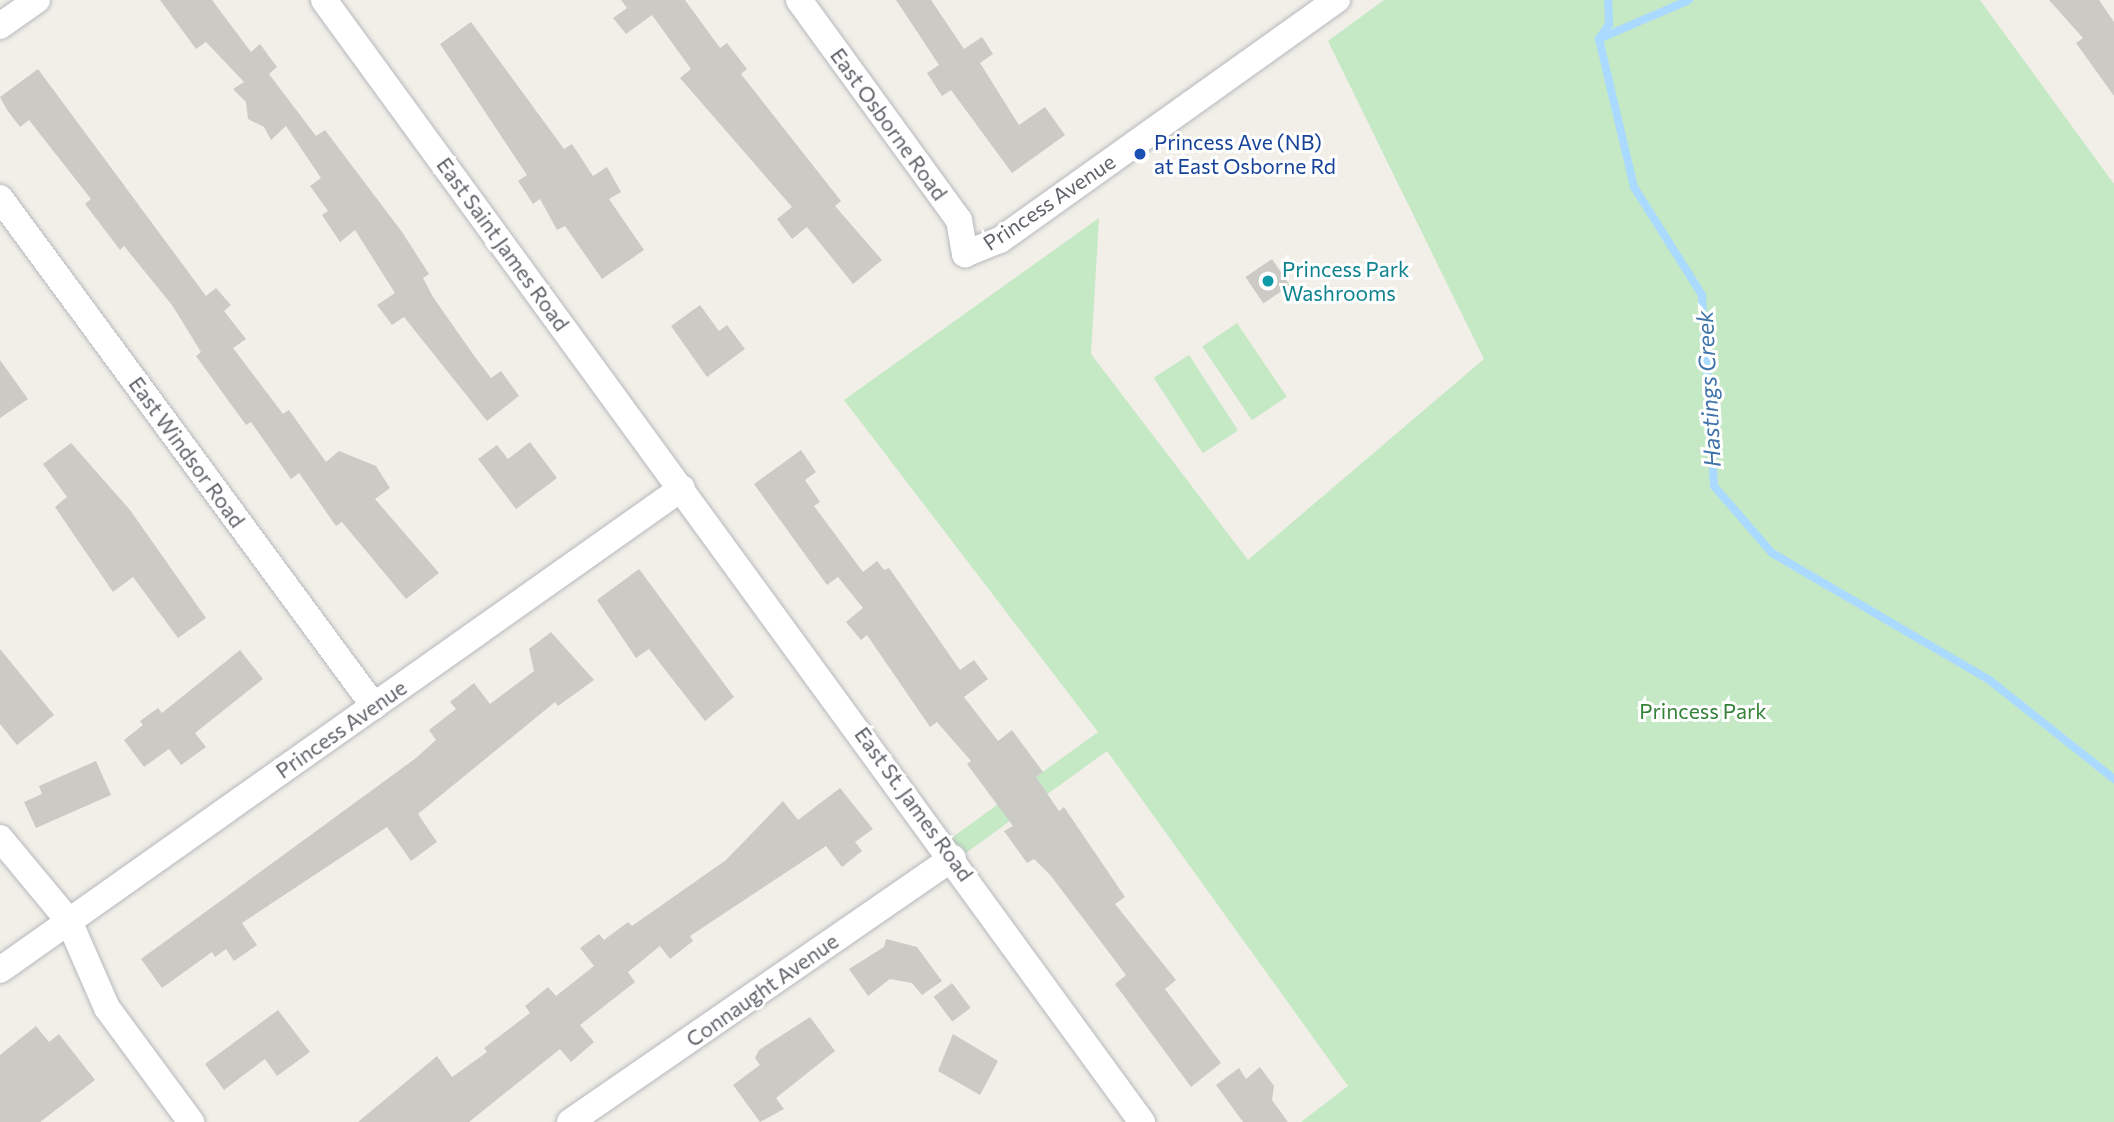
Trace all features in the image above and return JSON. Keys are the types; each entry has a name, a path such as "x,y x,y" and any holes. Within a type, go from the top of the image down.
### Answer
{"street":[{"path":"0,26 37,0"},
{"name":"East Saint James Road","path":"324,0 682,488"},
{"name":"East Osborne Road","path":"799,0 959,220 965,254"},
{"name":"Princess Avenue","path":"965,254 1000,240 1337,0"},
{"name":"East Windsor Road","path":"0,198 374,706"},
{"name":"Princess Avenue","path":"0,970 682,488"},
{"name":"East St. James Road","path":"682,488 1142,1122"},
{"path":"0,838 69,921 107,1008 191,1122"},
{"name":"Connaught Avenue","path":"570,1122 953,858"}],"green space":[{"name":"Princess Park","path":"1384,0 1980,0 2114,184 2114,1122 1301,1122 1348,1086 1107,751 952,863 939,847 1098,732 844,400 1099,218 1091,354 1248,560 1484,359 1328,41"},
{"path":"1237,323 1287,397 1252,420 1202,346"},
{"path":"1189,355 1238,430 1203,453 1154,378"}],"building":[{"path":"160,0 212,0 251,52 260,44 277,67 269,74 316,136 325,130 402,232 429,274 423,278 433,297 475,357 491,378 501,371 519,396 487,421 404,317 392,325 377,305 395,293 355,230 340,242 322,215 328,211 310,186 321,178 286,126 271,140 264,127 248,119 246,102 233,89 244,82 206,42 196,49"},
{"path":"621,0 685,0 720,48 727,43 747,69 741,74 841,201 835,206 882,260 853,284 807,227 792,239 777,219 792,207 680,78 691,69 652,15 626,34 613,18 627,8"},
{"path":"896,0 931,0 964,49 982,37 993,54 980,63 1019,125 1045,107 1065,135 1012,173 951,90 942,96 927,73 939,65"},
{"path":"2049,0 2099,0 2114,22 2114,96 2076,43 2083,38"},
{"path":"471,22 564,149 572,144 593,176 607,167 621,192 609,199 644,250 602,279 565,226 557,230 540,199 533,204 518,181 527,175 440,44"},
{"path":"38,69 206,296 216,288 231,305 224,311 246,339 233,348 283,414 289,410 326,462 339,451 376,466 390,488 375,499 439,573 406,599 342,522 336,526 299,473 291,479 251,422 246,425 196,356 201,352 172,305 124,246 120,250 85,204 91,199 29,120 20,127 7,110 0,97"},
{"name":"Princess Park Washrooms","path":"1272,259 1290,286 1263,303 1245,277"},
{"path":"700,305 719,331 727,325 745,349 707,377 671,326"},
{"path":"0,360 28,399 0,418"},
{"path":"530,442 557,478 516,509 478,459 497,445 508,459"},
{"path":"71,443 130,510 206,618 178,638 133,577 113,592 55,507 67,497 43,464"},
{"path":"801,450 816,472 805,480 820,502 814,506 863,572 877,561 884,570 889,568 960,670 974,660 988,679 964,697 998,741 1012,730 1043,772 1036,777 1059,811 1064,807 1125,897 1115,904 1176,980 1165,989 1221,1063 1191,1087 1115,984 1126,975 1051,876 1034,859 1027,863 1004,831 1013,826 967,764 971,761 937,722 930,727 867,635 861,640 846,622 863,608 838,577 827,585 754,484"},
{"path":"639,569 734,697 705,721 649,649 636,658 597,600"},
{"path":"551,632 594,680 558,706 555,702 418,814 437,842 411,861 387,827 242,923 257,945 234,961 226,949 215,957 212,952 162,988 141,959 416,758 436,740 429,730 456,709 450,702 474,683 490,704 534,671 529,649"},
{"path":"0,649 54,715 17,745 0,724"},
{"path":"240,650 263,679 195,733 206,747 181,765 169,749 144,767 124,740 143,725 140,721 158,708 162,713"},
{"path":"96,761 111,795 36,828 24,802 42,794 39,786"},
{"path":"840,788 873,829 855,842 862,851 842,867 826,846 690,936 693,941 670,959 660,946 628,972 635,982 580,1025 594,1042 571,1062 560,1049 469,1122 358,1122 437,1056 452,1077 487,1052 484,1048 530,1013 525,1006 548,987 556,996 594,966 580,948 599,934 604,940 628,922 632,926 726,860 783,801 798,820"},
{"path":"886,939 917,947 942,981 922,995 912,983 890,979 868,996 849,969 884,947"},
{"path":"952,983 971,1008 952,1022 934,997"},
{"path":"278,1010 310,1052 277,1076 265,1059 224,1090 205,1064"},
{"path":"810,1017 835,1051 776,1098 784,1109 760,1122 733,1085 760,1065 755,1058 759,1050"},
{"path":"36,1026 49,1042 59,1034 95,1080 40,1122 0,1122 0,1055"},
{"path":"953,1034 998,1061 980,1095 938,1071"},
{"path":"1260,1067 1274,1086 1272,1100 1288,1122 1243,1122 1216,1085 1239,1068 1246,1079"}],"waterway":[{"path":"1599,39 1609,24 1608,0"},
{"name":"Hastings Creek","path":"1689,0 1599,39 1634,187 1702,295 1714,486 1772,553 1988,679 2114,779"}],"place":[{"name":"Princess Ave (NB) at East Osborne Rd","path":"1140,154"},
{"name":"Princess Park Washrooms","path":"1268,281"}]}
